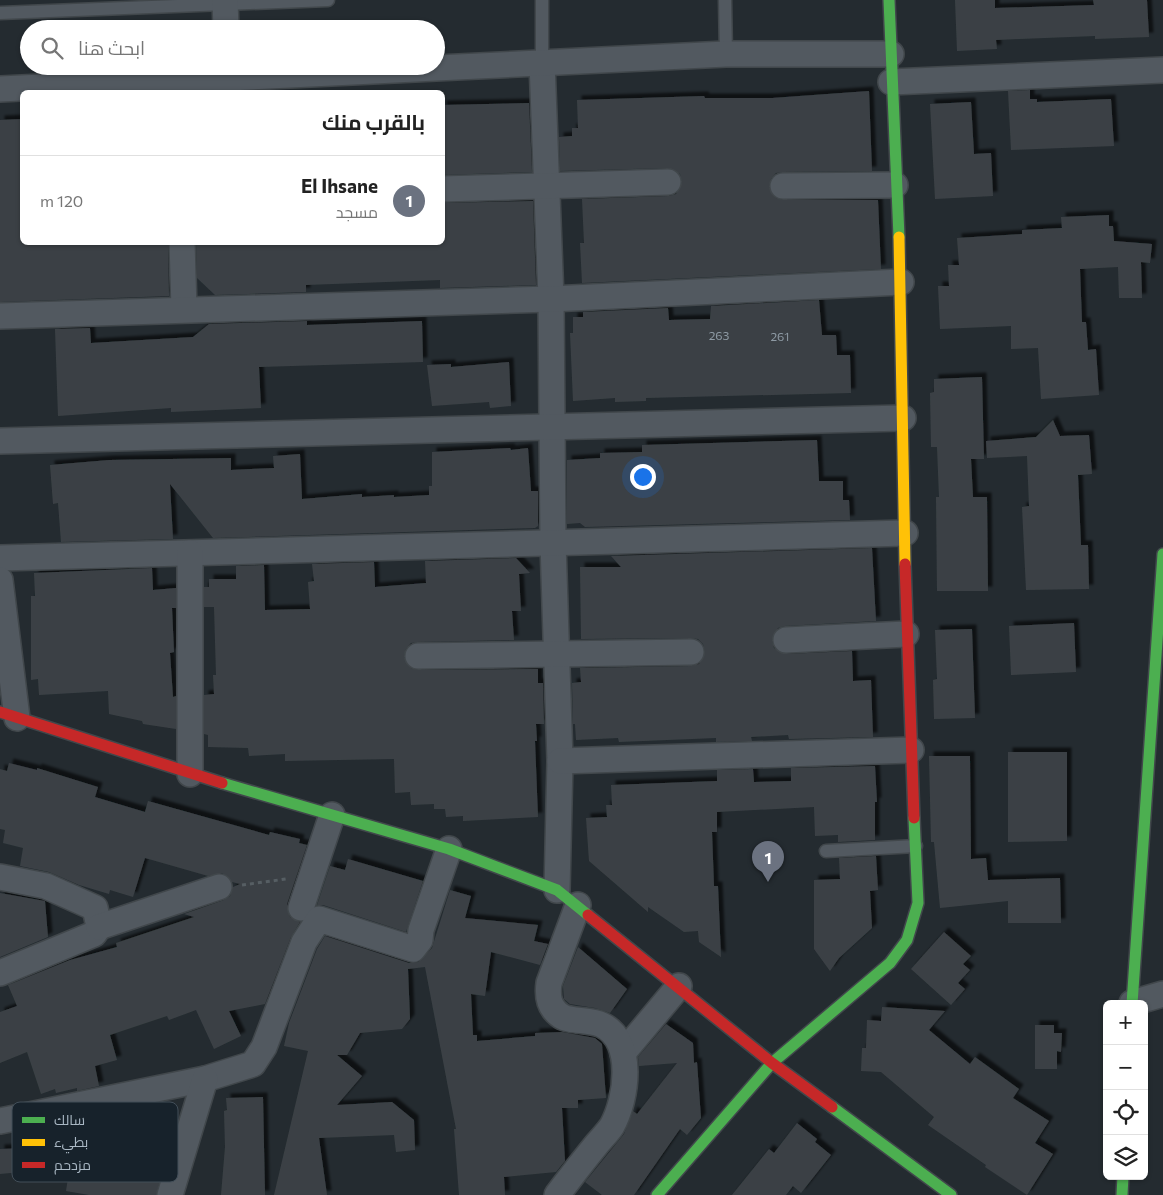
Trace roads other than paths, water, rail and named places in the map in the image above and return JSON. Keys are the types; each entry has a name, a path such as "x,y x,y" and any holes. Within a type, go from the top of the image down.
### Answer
{"street":[{"path":"657,1195 772,1062 890,963 907,940 918,904 906,634 900,282 889,0"},
{"path":"225,2 226,20"},
{"path":"445,66 726,54 891,54"},
{"path":"542,63 551,299 553,543 560,761 557,890"},
{"path":"891,82 1163,70"},
{"path":"0,88 176,86 217,75"},
{"path":"445,189 668,182"},
{"path":"783,186 896,185"},
{"path":"182,245 184,309"},
{"path":"0,316 551,299 900,282"},
{"path":"0,441 903,418"},
{"path":"0,558 905,533"},
{"path":"190,554 190,774"},
{"path":"1132,1000 1163,554"},
{"path":"0,580 9,715 190,774 449,849 557,890 772,1062 951,1195"},
{"path":"786,640 906,634"},
{"path":"418,656 691,652"},
{"path":"560,761 910,750"},
{"path":"302,908 332,815"},
{"path":"93,1102 205,1079 253,1064 264,1047 304,942 319,919 413,949 417,947 449,849"},
{"path":"0,877 46,886 95,908 99,927"},
{"path":"0,973 94,934 99,927 219,887"},
{"path":"557,1195 611,1126 621,1104 624,1074 623,1053 616,1037 603,1025 588,1020 563,1018 553,1010 547,996 549,983 578,905"},
{"path":"623,1053 679,986"},
{"path":"1142,1000 1163,994"},
{"path":"178,1168 205,1079"},
{"path":"1122,1195 1123,1180"},
{"path":"170,1195 174,1182"}],"lane":[{"path":"0,13 225,2 328,0"},
{"path":"542,0 542,63"},
{"path":"724,0 726,54"},
{"path":"826,851 916,846"}],"place":[{"name":"El Ihsane","path":"768,882"}]}
